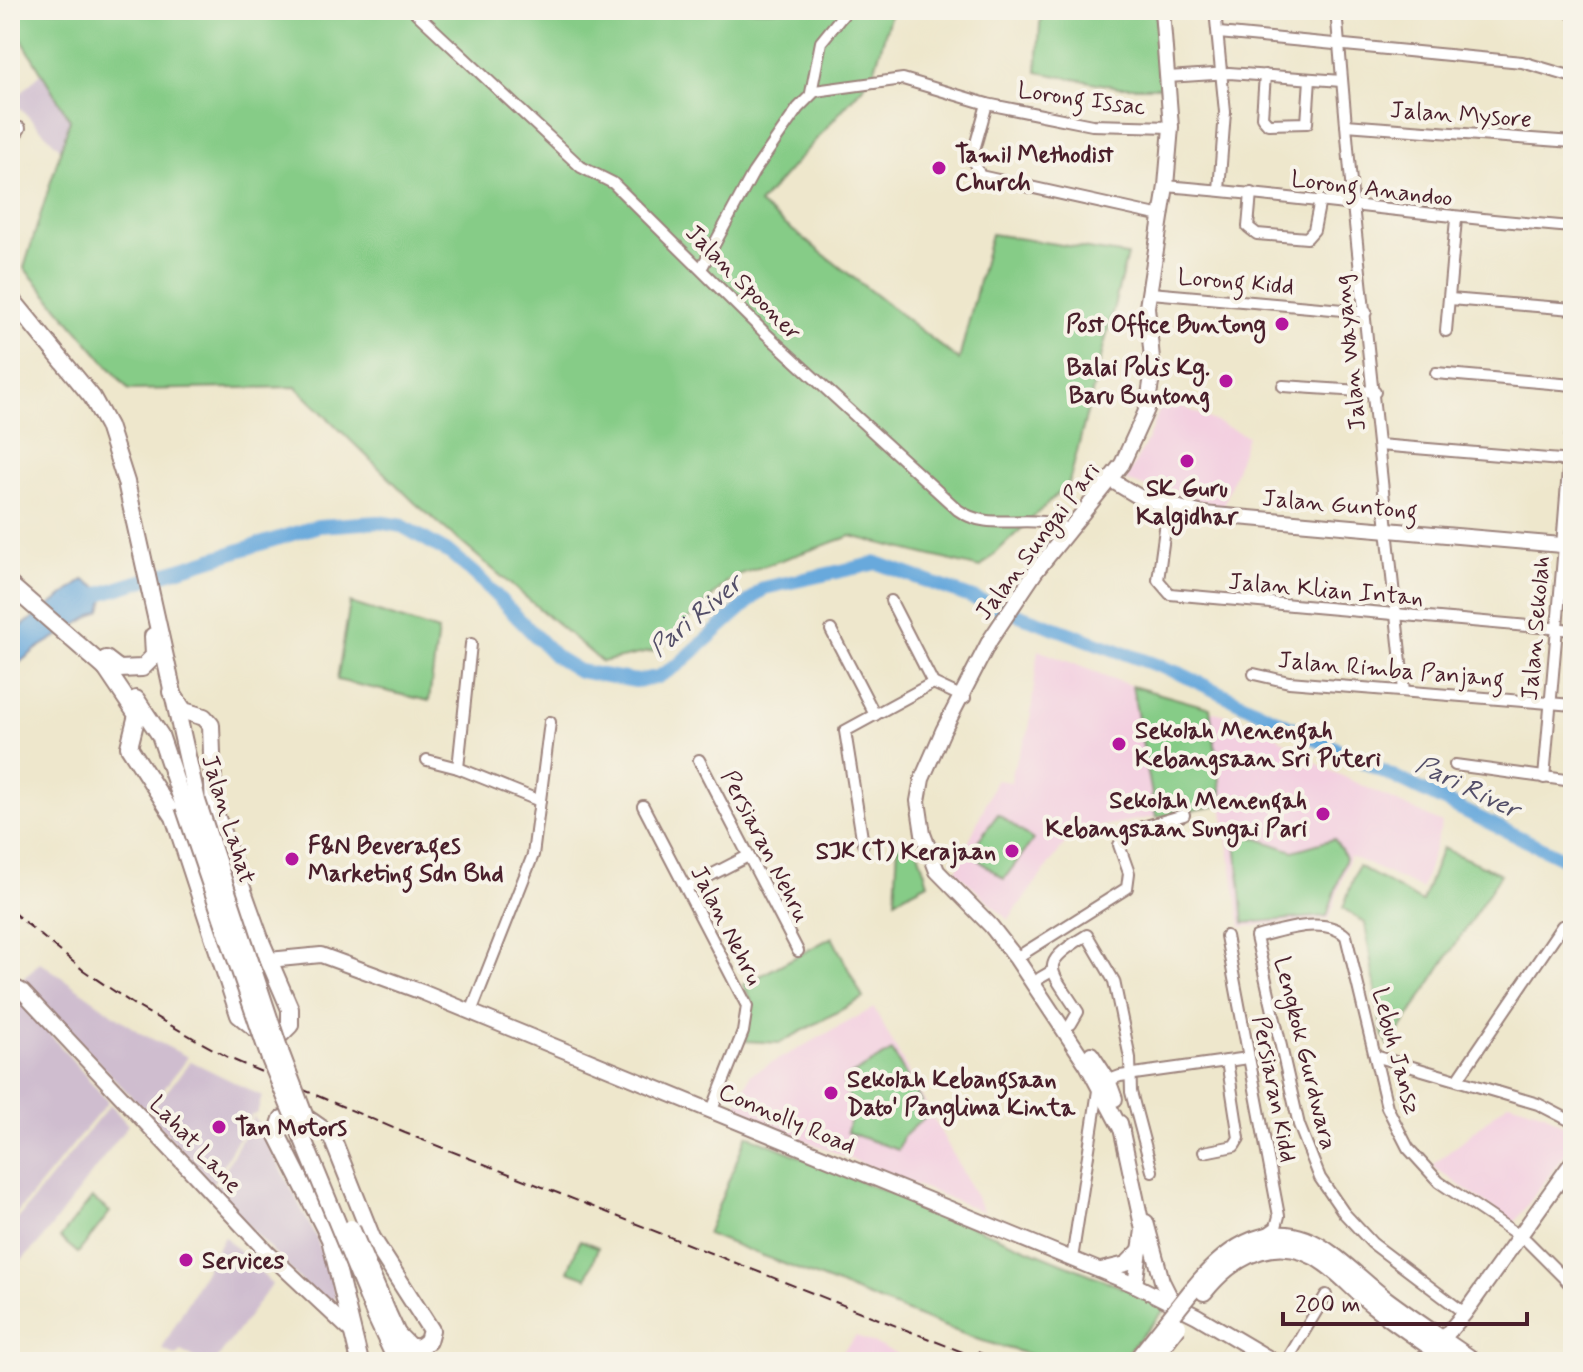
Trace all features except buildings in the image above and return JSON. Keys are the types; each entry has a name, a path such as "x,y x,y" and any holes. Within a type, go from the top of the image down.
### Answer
{"main road":[{"name":"Jalan Sungai Pari","path":"1038,573 1114,483 1136,439 1151,390 1147,307 1166,186 1171,127 1162,10"},
{"name":"Jalan Lahat","path":"10,297 92,397 108,426 120,459 180,734 190,804 270,1059 382,1314 397,1362"},
{"name":"Jalan Sekolah","path":"1568,546 1573,433"},
{"name":"Jalan Sungai Pari","path":"1103,1082 1020,955 945,865 928,812 931,782 963,697 993,641 1069,530 1114,483"},
{"name":"Jalan Guntong","path":"1114,483 1168,507 1203,514 1568,546"},
{"path":"68,635 119,669 133,670 149,663 155,648 146,578"},
{"path":"10,585 104,666 150,717 190,804"},
{"path":"104,666 137,715 128,743 174,817 239,1015 247,1024 277,1035 289,1029 291,1015 214,810 211,725 204,717 184,711 171,692"},
{"path":"180,734 191,720 211,725"},
{"path":"141,765 137,747 140,735 150,733 163,744"},
{"name":"Connolly Road","path":"269,960 304,954 337,959 471,1012 1135,1285 1173,1303 1275,1362"},
{"name":"Jalan Sungai Pari","path":"1020,955 1046,974 1103,1082"},
{"name":"Lahat Lane","path":"10,985 23,992 333,1317 352,1332"},
{"path":"1103,1082 1122,1131 1138,1208 1142,1247 1135,1285"},
{"path":"360,1362 327,1231 279,1141 277,1129 282,1119 308,1119 331,1135 372,1238 431,1330 428,1341 419,1348 391,1336 385,1362"},
{"path":"1438,1342 1573,1161"},
{"path":"1138,1208 1152,1232 1162,1281 1173,1303"},
{"path":"1150,1362 1225,1254 1257,1238 1284,1236 1319,1246 1438,1342 1453,1362"},
{"path":"1097,1270 1126,1264 1142,1247"},
{"path":"1135,1362 1194,1296 1223,1270 1244,1255 1267,1248 1291,1248 1325,1263 1375,1307 1475,1362"},
{"path":"398,1280 436,1329 435,1341 423,1362"},
{"path":"333,1317 345,1314 347,1306"},
{"path":"352,1332 353,1362"},
{"name":"Jalan Lahat","path":"391,1336 410,1362"}],"street":[{"name":"Jalan Spooner","path":"413,10 581,167 613,183 764,332 968,517 988,523 1031,519 1069,530"},
{"path":"701,269 753,173 811,93 821,42 847,10"},
{"path":"1215,10 1223,73 1224,141 1219,190"},
{"name":"Jalan Wayang","path":"1336,10 1353,205 1404,691"},
{"path":"1567,10 1573,15"},
{"path":"1219,33 1522,62 1573,77"},
{"path":"1168,77 1223,73 1342,81"},
{"path":"1265,75 1262,117 1268,124 1307,123 1310,79"},
{"name":"Lorong Issac","path":"811,93 858,83 903,79 987,104 1111,128 1171,127"},
{"path":"987,104 972,157 980,176 1161,216"},
{"name":"Jalan Mysore","path":"1346,125 1573,142"},
{"path":"10,144 20,128"},
{"name":"Lorong Anandoo","path":"1166,186 1320,200 1456,219 1573,227"},
{"path":"1251,193 1248,227 1257,234 1312,236 1320,200"},
{"path":"1446,331 1456,219"},
{"name":"Lorong Kidd","path":"1151,293 1366,312"},
{"path":"1450,299 1573,309"},
{"path":"1436,373 1573,385"},
{"path":"1283,386 1375,392"},
{"path":"1379,445 1572,461"},
{"name":"Jalan Klian Intan","path":"1168,507 1158,580 1170,594 1573,630"},
{"name":"Jalan Sekolah","path":"1544,778 1557,629 1568,546"},
{"path":"891,601 933,683 963,697"},
{"path":"831,630 875,715"},
{"path":"458,768 471,644"},
{"name":"Jalan Rimba Panjang","path":"1254,674 1289,682 1573,705"},
{"path":"863,844 845,731 933,683"},
{"path":"471,1012 530,865 550,722"},
{"path":"427,760 458,768 540,801"},
{"name":"Persiaran Nehru","path":"699,760 798,951"},
{"path":"1455,765 1573,781"},
{"name":"Jalan Nehru","path":"643,806 747,1006 743,1032 712,1110"},
{"path":"1020,955 1127,888 1130,878 1119,845 1129,831 1184,815"},
{"path":"686,888 748,856"},
{"path":"1458,1079 1562,926"},
{"name":"Lebuh Jansz","path":"1256,937 1293,929 1331,927 1341,932 1348,941 1387,1107 1400,1135 1421,1165 1450,1192 1519,1235 1573,1287"},
{"path":"1046,974 1055,954 1087,935 1114,981 1131,1092 1152,1171"},
{"name":"Persiaran Kidd","path":"1226,936 1279,1216 1276,1227 1257,1238"},
{"name":"Lengkok Gurdwara","path":"1256,937 1299,1125 1320,1178 1344,1213 1372,1243 1462,1308"},
{"path":"1375,1056 1538,1104 1573,1122"},
{"path":"1072,1259 1103,1082 1130,1075 1248,1058"},
{"path":"1204,1152 1234,1146 1239,1138 1227,1061"},
{"path":"1286,1362 1326,1295"}],"shaded area":[{"path":"46,68 108,197 13,101"},
{"name":"SK Guru Kalgidhar","path":"1164,398 1247,436 1223,509 1125,481 1147,441"},
{"path":"1038,650 1132,686 1263,727 1321,766 1442,823 1422,889 1350,856 1329,919 1241,927 1222,805 1074,831 1008,920 956,871 996,780 1011,782 1012,770 1029,730"},
{"path":"40,962 140,1033 188,1057 146,1112 21,981"},
{"path":"10,994 19,998 108,1102 10,1221"},
{"name":"Sekolah Kebangsaan Dato' Panglima Kinta","path":"874,1008 984,1212 733,1112 751,1074"},
{"name":"Services","path":"191,1061 262,1096 257,1113 251,1115 212,1185 149,1114"},
{"path":"1509,1102 1545,1113 1573,1132 1573,1143 1514,1223 1432,1166"},
{"path":"110,1105 128,1125 40,1242 10,1271 10,1228"},
{"path":"254,1116 317,1239 336,1294 331,1312 214,1190"},
{"name":"Services","path":"224,1236 272,1284 215,1362 202,1362 181,1351 176,1356 162,1349"},
{"path":"856,1336 917,1362 833,1362"}],"green space":[{"path":"10,10 892,10 873,75 759,204 959,360 991,234 1127,255 1069,483 980,568 851,536 732,577 658,650 602,662 415,503 296,387 129,390 24,268 70,120 10,20"},
{"path":"1041,10 1094,13 1156,10 1164,87 1118,87 1037,72"},
{"path":"350,603 438,631 429,701 337,680"},
{"path":"1132,686 1210,708 1223,805 1156,817"},
{"path":"998,814 1033,840 1004,879 969,853"},
{"path":"1235,831 1293,851 1334,839 1346,858 1327,916 1244,923"},
{"path":"915,842 928,883 895,900 898,844"},
{"path":"1442,848 1501,874 1389,1047 1382,1032 1365,923 1343,908 1358,866 1422,902"},
{"path":"832,937 863,998 780,1043 746,1041 752,1002 743,985"},
{"path":"892,1051 928,1114 903,1137 898,1150 847,1132 852,1107 843,1080"},
{"path":"747,1135 1168,1306 1119,1362 1055,1362 979,1340 707,1234"},
{"path":"92,1198 110,1212 78,1253 60,1238"},
{"path":"580,1240 598,1247 587,1278 568,1271"}],"water":[{"path":"84,580 106,592 101,610 38,648 10,670 10,635"}],"waterway":[{"name":"Pari River","path":"90,597 318,526 378,522 402,526 451,554 477,576 556,657 579,671 636,681 658,677 678,665 764,588 877,563 1181,674 1573,863"}],"railway":[{"path":"10,910 83,970 136,1006 231,1059 405,1133 988,1362"},
{"path":"977,1352 1005,1362"}],"place":[{"name":"Tamil Methodist Church","path":"939,168"},
{"name":"Post Office Buntong","path":"1282,324"},
{"name":"Balai Polis Kg. Baru Buntong","path":"1226,381"},
{"name":"SK Guru Kalgidhar","path":"1187,461"},
{"name":"Sekolah Menengah Kebangsaan Sri Puteri","path":"1119,744"},
{"name":"Sekolah Menengah Kebangsaan Sungai Pari","path":"1323,814"},
{"name":"SJK (T) Kerajaan","path":"1012,851"},
{"name":"F&N Beverages Marketing Sdn Bhd","path":"292,859"},
{"name":"Sekolah Kebangsaan Dato' Panglima Kinta","path":"831,1093"},
{"name":"Tan Motors","path":"219,1127"},
{"name":"Services","path":"186,1260"}]}
